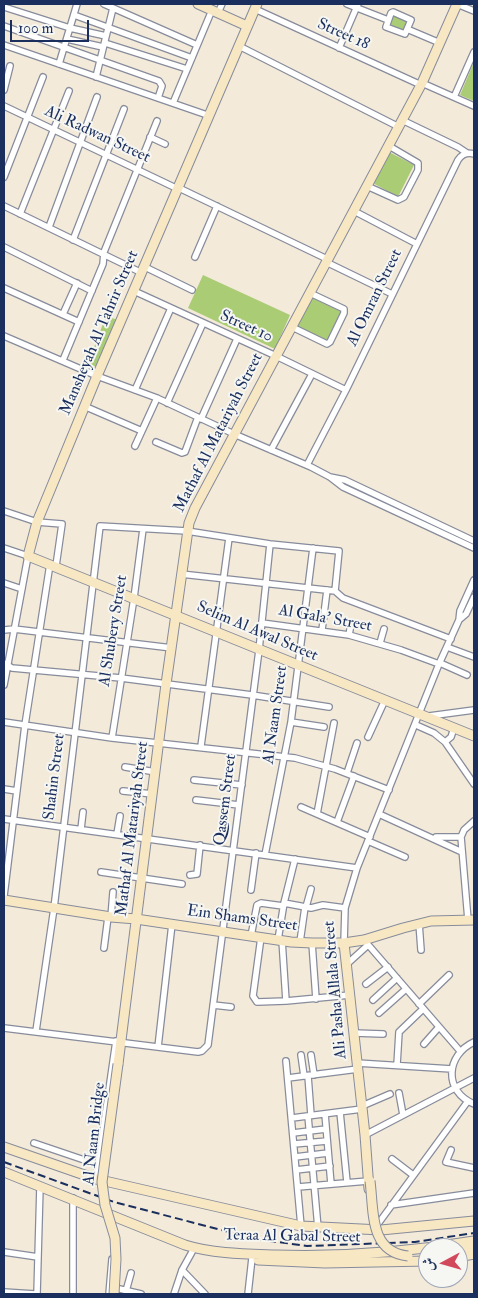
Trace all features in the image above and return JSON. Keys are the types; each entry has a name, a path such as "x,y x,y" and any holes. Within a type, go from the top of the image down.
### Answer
{"street":[{"path":"60,64 77,4"},
{"path":"104,4 197,45"},
{"path":"198,4 247,26"},
{"path":"173,103 197,45 215,12 222,4"},
{"path":"347,4 357,6 388,20"},
{"path":"457,4 474,11"},
{"name":"Mathaf Al Matariyah Street","path":"96,1179 142,878 187,531 195,508 421,84 457,4"},
{"path":"339,48 357,6"},
{"path":"4,7 187,69"},
{"name":"Street 18","path":"256,7 339,48 474,106"},
{"name":"Mansheyah Al Tahrir Street","path":"4,685 6,664 36,522 96,376 256,7"},
{"path":"96,76 113,8"},
{"path":"393,12 410,20 408,28 404,35 386,27 393,12"},
{"path":"74,15 192,58"},
{"path":"4,26 159,81 162,86 158,98"},
{"path":"408,28 440,43"},
{"path":"67,39 105,42"},
{"path":"4,45 210,116"},
{"path":"239,46 400,123 458,147 466,153 474,154"},
{"path":"454,97 474,52"},
{"path":"4,90 10,66"},
{"path":"4,177 43,78"},
{"path":"20,214 69,91"},
{"path":"49,228 98,98"},
{"name":"Ali Radwan Street","path":"4,106 217,206 392,294"},
{"path":"74,240 124,109"},
{"path":"63,360 103,264 104,254 157,121"},
{"path":"150,137 164,144"},
{"path":"367,186 398,200 404,198 418,170 418,163 388,146"},
{"name":"Al Omran Street","path":"307,465 346,390 458,160 466,153"},
{"path":"4,206 104,254 192,290"},
{"path":"195,257 217,206"},
{"path":"354,211 417,244"},
{"path":"4,247 92,291"},
{"path":"62,314 77,283"},
{"path":"4,288 79,322"},
{"name":"Street 10","path":"134,291 346,390"},
{"path":"292,327 327,344 330,342 344,313 344,309 310,293"},
{"path":"135,390 171,308"},
{"path":"168,403 203,323"},
{"path":"4,336 63,360 96,376 157,398 307,465 330,477 343,487 474,548"},
{"path":"156,442 182,453 185,452 237,339"},
{"path":"271,450 312,374"},
{"path":"135,446 157,398"},
{"path":"84,406 142,431"},
{"path":"330,477 345,480 474,542"},
{"path":"4,511 36,522 62,524 25,725 4,896"},
{"name":"Shahin Street","path":"36,1031 54,908 100,526 143,529"},
{"path":"143,529 187,531 270,544 339,551 335,591"},
{"name":"Al Shubery Street","path":"112,738 143,529"},
{"path":"201,746 229,538"},
{"name":"Qassem Street","path":"158,1047 198,1052 206,1049 208,1045 259,650 270,544"},
{"path":"4,548 28,556"},
{"name":"Al Naam Street","path":"265,855 291,722 313,548"},
{"name":"Selim Al Awal Street","path":"28,556 474,736"},
{"path":"181,574 335,591 343,598 451,638"},
{"name":"Ali Pasha Allala Street","path":"369,1181 344,943 345,908 357,868 416,725 423,715 440,664 463,613 474,582"},
{"path":"4,583 22,589"},
{"path":"322,630 327,590"},
{"name":"Ali Pasha Allala Street","path":"463,613 474,596"},
{"path":"463,613 474,618"},
{"name":"Al Gala' Street","path":"262,623 349,635 440,664 467,675"},
{"path":"349,635 351,624"},
{"path":"4,630 14,629 172,648"},
{"path":"380,644 384,629"},
{"path":"447,647 474,658"},
{"path":"6,664 12,668 81,673 330,707"},
{"path":"368,737 385,700"},
{"path":"423,715 474,710"},
{"path":"4,722 112,738 201,746 285,757 326,766 389,790"},
{"path":"291,722 324,727"},
{"path":"317,814 334,723"},
{"path":"416,725 434,733 445,742 474,784"},
{"path":"445,742 451,737 454,728"},
{"path":"347,773 357,743"},
{"path":"125,768 156,772"},
{"path":"337,822 354,776"},
{"path":"194,780 242,785"},
{"path":"4,789 17,791"},
{"path":"123,791 153,794"},
{"path":"196,800 239,805"},
{"path":"301,807 337,822 405,857"},
{"path":"81,829 83,812"},
{"path":"379,814 434,837 462,852"},
{"path":"117,834 120,816"},
{"path":"4,819 357,868"},
{"path":"471,920 461,837 464,830 474,821"},
{"path":"434,837 461,837"},
{"path":"190,875 196,874 200,845"},
{"path":"251,890 256,853"},
{"path":"286,1001 280,940 283,905 294,859"},
{"path":"101,872 182,884"},
{"path":"300,942 310,889"},
{"path":"104,948 113,892"},
{"name":"Ein Shams Street","path":"4,900 109,917 312,943 366,942 419,924 448,920 471,920"},
{"path":"345,908 322,905 314,908 261,903 257,905 254,1000 260,1003 350,995"},
{"path":"4,1028 158,1047 172,924"},
{"path":"419,924 420,950"},
{"path":"347,964 366,942 460,1051"},
{"path":"312,943 316,999"},
{"path":"366,984 388,967"},
{"path":"397,1065 398,1034 400,1030 450,975"},
{"path":"373,1000 397,978"},
{"path":"379,1013 406,989"},
{"path":"213,1005 231,1007"},
{"path":"424,1044 439,1027"},
{"path":"354,1034 383,1034"},
{"name":"Mathaf Al Matariyah Street","path":"118,1041 118,1064"},
{"path":"374,1230 413,1175 471,1103 456,1088 452,1069 460,1051 474,1042"},
{"path":"301,1055 308,1076"},
{"path":"311,1055 308,1076 310,1143 318,1228"},
{"path":"286,1061 301,1226"},
{"name":"Al Naam Bridge","path":"112,1291 116,1259 115,1238 105,1205 102,1182 118,1064"},
{"path":"288,1078 358,1066 397,1065 452,1069"},
{"path":"365,1135 474,1078"},
{"path":"292,1118 362,1108 390,1094"},
{"path":"399,1094 403,1115"},
{"path":"340,1112 347,1182"},
{"path":"325,1114 331,1184"},
{"path":"293,1133 326,1129"},
{"path":"294,1144 327,1141"},
{"path":"34,1143 99,1165"},
{"path":"4,1147 96,1179 301,1226 394,1230 474,1221"},
{"path":"452,1150 446,1162 474,1168"},
{"path":"295,1157 328,1153"},
{"path":"392,1159 413,1175"},
{"path":"296,1170 330,1166"},
{"name":"Teraa Al Gabal Street","path":"4,1172 40,1189"},
{"name":"Teraa Al Gabal Street","path":"4,1178 40,1189 185,1244 213,1251 261,1255 348,1255 474,1241"},
{"path":"298,1187 369,1181"},
{"path":"369,1181 374,1230"},
{"path":"369,1181 376,1228 380,1241 389,1250 408,1256 418,1256"},
{"path":"4,1292 36,1294 40,1189"},
{"path":"391,1205 474,1193"},
{"path":"72,1201 73,1294"},
{"name":"Teraa Al Gabal Street","path":"72,1201 104,1218 192,1252 252,1258 263,1261 418,1261"},
{"path":"104,1218 112,1244 112,1291 109,1294"},
{"path":"4,1252 38,1257"},
{"path":"174,1294 182,1270 192,1252"},
{"path":"248,1294 252,1258"},
{"path":"182,1270 204,1294"},
{"path":"126,1291 131,1273"},
{"path":"112,1291 141,1294"}],"green space":[{"path":"392,14 407,21 402,31 388,26"},
{"path":"474,62 474,101 460,95"},
{"path":"387,151 414,165 398,197 371,182"},
{"path":"203,275 290,315 275,349 188,308"},
{"path":"312,298 342,312 327,342 297,327"},
{"path":"106,316 118,320 96,367 88,363"}],"railway":[{"path":"4,1162 114,1202 256,1239 307,1246 415,1242 474,1233"}]}
